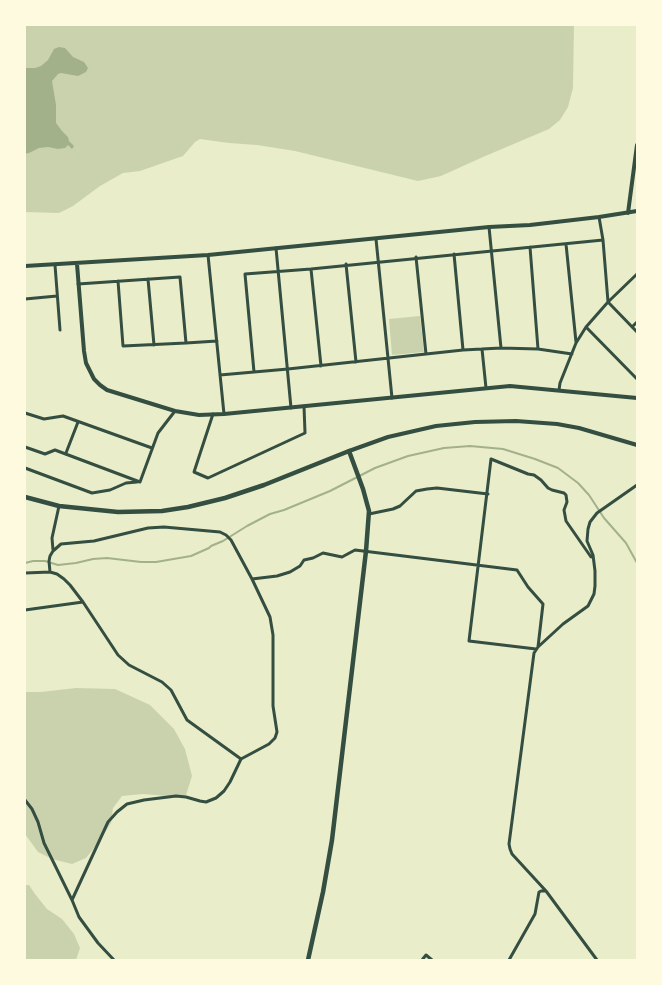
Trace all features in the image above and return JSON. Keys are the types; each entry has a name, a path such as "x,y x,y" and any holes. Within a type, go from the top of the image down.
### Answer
{"main road":[{"path":"25,497 59,506 118,512 162,511 225,498 349,452 363,489 369,512 366,551 332,840 308,960"}],"street":[{"path":"628,213 637,145"},
{"path":"25,266 208,255 599,217 637,211"},
{"path":"599,217 604,240 608,302 637,332"},
{"path":"490,227 501,348"},
{"path":"376,238 392,398"},
{"path":"254,372 245,274 604,240"},
{"path":"566,244 576,343"},
{"path":"530,247 538,349"},
{"path":"276,248 291,408"},
{"path":"454,254 463,350"},
{"path":"208,255 224,414"},
{"path":"416,257 426,354"},
{"path":"77,264 84,351 86,363 94,379 107,390 175,411 198,415 224,414 510,386 637,398"},
{"path":"346,264 356,362"},
{"path":"55,265 60,330"},
{"path":"311,268 322,366"},
{"path":"559,390 576,343 586,327 637,274"},
{"path":"78,284 180,277 186,343"},
{"path":"148,279 154,344"},
{"path":"118,281 123,346 217,341"},
{"path":"25,299 57,296"},
{"path":"632,327 637,322"},
{"path":"586,327 637,379"},
{"path":"482,349 486,388"},
{"path":"220,375 288,370 463,350 538,349 572,354"},
{"path":"213,414 194,472 208,478 305,433 304,406"},
{"path":"140,482 158,433 175,411"},
{"path":"25,413 44,419 63,416 152,448"},
{"path":"349,452 388,437 436,426 475,422 516,421 557,424 579,428 637,445"},
{"path":"66,453 78,422"},
{"path":"25,446 46,454 55,450 66,453 140,482"},
{"path":"593,560 566,521 564,510 567,498 564,493 548,488 534,475 491,459 469,641 537,648 588,606 594,594 595,586 595,571 593,560 587,541 588,529 597,513 637,485"},
{"path":"25,468 92,493 110,490 126,483 140,482"},
{"path":"369,512 386,511 400,506 416,491 427,489 437,488 488,494"},
{"path":"50,572 49,561 53,551 52,538 59,506"},
{"path":"53,551 61,544 94,541 148,528 164,527 220,532 231,540 252,580 270,617 274,635 272,706 277,732 275,738 269,744 241,759 230,782 216,798 206,802 176,796 127,804 108,822 72,900"},
{"path":"252,580 290,572 300,566 304,560 323,553 342,557 354,550 517,570 528,587 543,604 537,648 533,657 509,844 510,849 512,854 546,891 597,960"},
{"path":"25,574 50,572 64,579 83,602 118,655 128,665 162,682 171,690 187,720 241,759"},
{"path":"25,610 83,602"},
{"path":"25,800 38,822 44,843 79,918 98,944 114,960"},
{"path":"509,960 535,914 539,892 541,890 546,891"},
{"path":"422,960 426,955 432,960"}],"shaded area":[{"path":"25,25 574,25 573,88 568,107 560,120 549,129 441,176 418,181 295,151 200,139 183,156 140,171 123,173 59,213 25,212"},
{"path":"59,47 65,48 73,57 84,62 88,68 86,72 78,76 58,74 52,81 56,105 56,123 74,146 72,149 68,145 65,148 58,149 39,148 25,154 25,68 41,66 48,60 54,49"},
{"path":"420,316 424,352 392,355 389,319"},
{"path":"76,688 115,689 150,705 174,729 185,749 192,776 186,795 179,797 143,794 122,796 113,808 111,823 98,843 86,858 72,864 52,859 38,852 25,834 25,692"},
{"path":"25,885 29,885 47,909 62,919 74,934 80,948 76,960 25,960"}],"waterway":[{"path":"25,563 45,561 58,565 107,558 156,562 191,556 223,541 270,514 330,491 375,468 408,456 444,448 470,446 503,449 558,468 578,483 589,495 604,518 626,543 637,563"}]}
